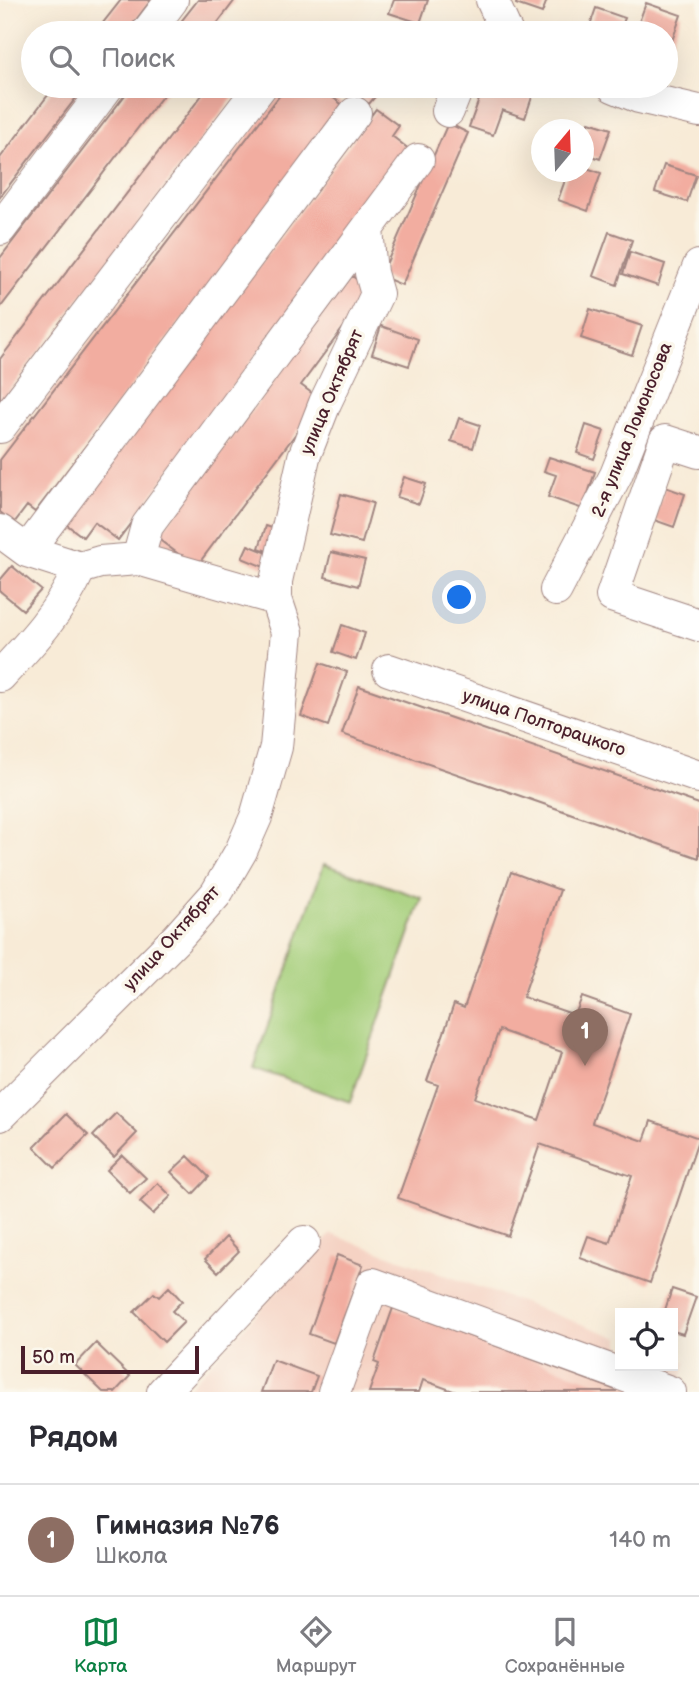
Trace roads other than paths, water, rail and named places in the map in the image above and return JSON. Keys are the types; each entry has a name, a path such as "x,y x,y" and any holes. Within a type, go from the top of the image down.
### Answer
{"street":[{"path":"156,21 172,0"},
{"path":"0,229 99,98"},
{"path":"0,427 252,98"},
{"path":"643,98 699,111"},
{"path":"27,551 355,113"},
{"path":"138,559 147,526 418,160"},
{"name":"улица Октябрят","path":"0,1115 177,938 216,894 256,817 276,747 286,632 276,599 277,573 304,457 363,319 377,294 371,274 367,229"},
{"name":"2-я улица Ломоносова","path":"556,590 616,475 699,266"},
{"path":"699,452 665,441 612,596 699,625"},
{"path":"0,531 27,551 80,568 100,562 138,559 276,599"},
{"path":"0,676 46,626 67,597 80,568"},
{"name":"улица Полторацкого","path":"390,670 699,777"},
{"path":"163,1392 304,1242"},
{"path":"334,1392 373,1284 670,1392"}],"place":[{"name":"Гимназия №76","path":"585,1066"}]}
